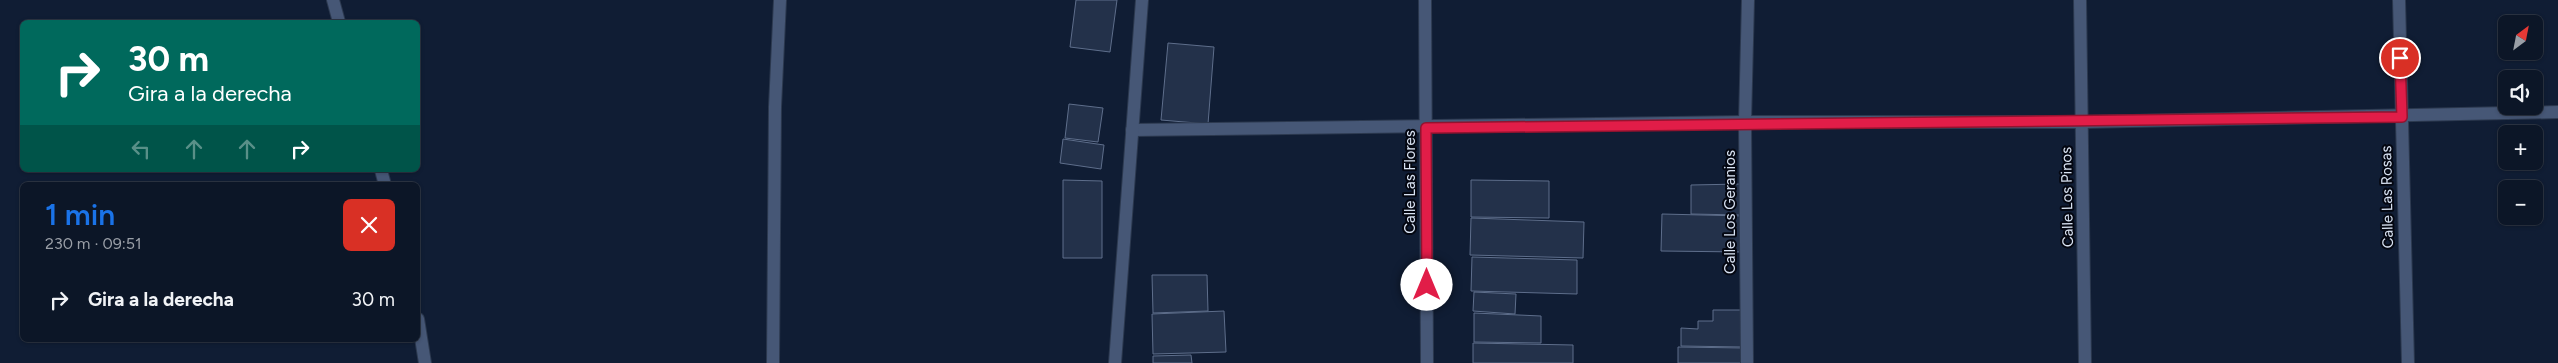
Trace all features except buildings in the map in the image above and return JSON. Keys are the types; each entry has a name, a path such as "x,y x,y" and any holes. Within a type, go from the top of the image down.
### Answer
{"street":[{"path":"333,0 338,20"},
{"path":"773,363 774,106 780,0"},
{"path":"1115,363 1142,0"},
{"name":"Calle Las Flores","path":"1425,0 1427,363"},
{"name":"Calle Los Geranios","path":"1747,363 1745,122 1748,0"},
{"name":"Calle Los Pinos","path":"2080,0 2085,363"},
{"name":"Calle Las Rosas","path":"2399,0 2408,363"},
{"path":"1132,130 1426,128 1745,122 2082,122 2402,117 2558,112"},
{"path":"420,332 425,363"}],"route":[{"path":"1427,285 1426,128 1745,122 2082,122 2402,117 2400,58"}]}
